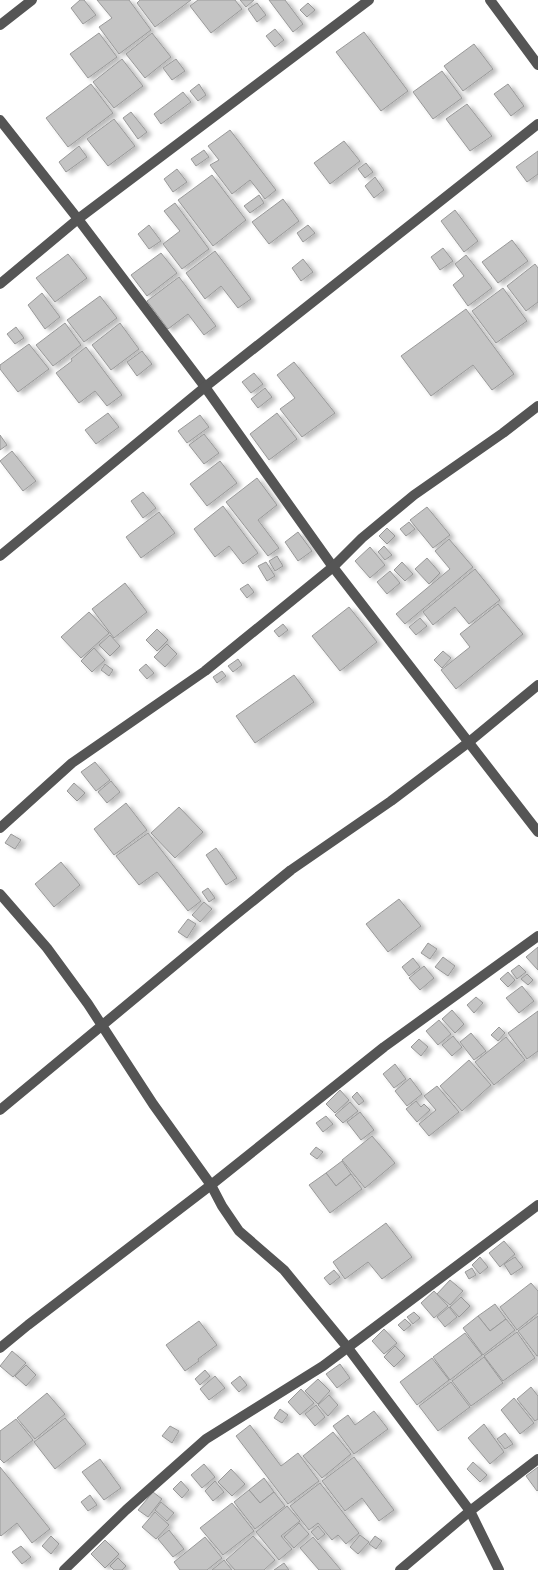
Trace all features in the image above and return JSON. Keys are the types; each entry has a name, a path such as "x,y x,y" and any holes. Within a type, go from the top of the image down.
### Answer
{"street":[{"path":"0,25 32,0"},
{"path":"0,284 78,219 369,0"},
{"path":"490,0 538,65"},
{"path":"0,120 78,219 205,387 333,567 538,832"},
{"path":"0,556 205,387 538,124"},
{"path":"0,828 72,764 205,671 333,567 362,538 414,495 503,433 538,406"},
{"path":"0,1110 291,870 391,801 469,742 538,685"},
{"path":"0,894 47,948 88,1004 153,1104 211,1185 222,1206 239,1231 284,1270 348,1348 470,1511 499,1570"},
{"path":"0,1348 211,1185 384,1047 538,936"},
{"path":"64,1570 126,1510 206,1439 323,1366 538,1205"},
{"path":"400,1570 470,1511 538,1459"}],"building":[{"path":"80,0 84,0 96,15 83,24 71,8"},
{"path":"97,0 129,0 151,30 119,54 99,27 112,18"},
{"path":"140,0 191,0 155,27 137,3"},
{"path":"198,0 235,0 242,9 211,33 190,6"},
{"path":"240,0 254,0 246,7"},
{"path":"269,0 285,0 303,24 293,32"},
{"path":"257,3 266,15 257,22 248,9"},
{"path":"308,3 315,10 307,17 300,10"},
{"path":"275,29 284,40 275,47 266,36"},
{"path":"364,32 408,91 381,111 336,52"},
{"path":"99,33 117,57 88,78 70,54"},
{"path":"152,33 171,57 145,78 126,54"},
{"path":"474,44 493,69 463,91 444,66"},
{"path":"122,59 143,86 114,108 93,82"},
{"path":"176,59 185,71 172,80 163,68"},
{"path":"442,71 462,98 433,119 413,92"},
{"path":"91,84 113,113 68,147 46,118"},
{"path":"199,84 206,95 198,101 190,91"},
{"path":"508,84 524,106 511,116 494,94"},
{"path":"183,92 191,102 161,124 154,114"},
{"path":"467,104 492,136 470,151 446,119"},
{"path":"131,112 147,132 138,139 123,118"},
{"path":"114,119 135,146 108,166 87,139"},
{"path":"230,130 276,190 265,199 250,180 232,194 210,165 219,160 208,146"},
{"path":"344,141 360,161 330,184 314,163"},
{"path":"79,146 87,157 66,172 59,162"},
{"path":"204,150 209,157 196,166 191,159"},
{"path":"538,151 538,174 527,182 516,167"},
{"path":"366,163 373,172 365,178 358,169"},
{"path":"177,169 187,182 173,192 164,179"},
{"path":"212,175 246,220 213,246 178,200"},
{"path":"375,177 384,190 374,198 365,186"},
{"path":"259,195 264,203 250,213 244,206"},
{"path":"283,199 299,221 269,244 252,222"},
{"path":"175,203 209,249 182,269 163,244 180,231 164,211"},
{"path":"455,210 478,241 464,252 441,221"},
{"path":"149,225 161,241 149,249 138,234"},
{"path":"308,225 315,233 303,242 297,233"},
{"path":"512,240 528,261 498,283 482,262"},
{"path":"443,248 453,261 440,270 431,257"},
{"path":"215,251 251,299 238,308 221,286 205,299 186,273"},
{"path":"161,253 177,273 147,296 131,275"},
{"path":"68,254 87,278 55,302 36,278"},
{"path":"466,255 492,288 468,306 453,285 464,276 455,264"},
{"path":"303,259 313,272 301,281 292,268"},
{"path":"535,264 538,268 538,302 526,311 507,286"},
{"path":"179,277 216,326 204,335 188,314 168,329 147,301"},
{"path":"503,288 527,321 496,343 472,311"},
{"path":"42,293 60,317 45,329 28,305"},
{"path":"100,296 117,318 84,342 67,320"},
{"path":"466,309 514,374 492,390 473,365 431,396 401,356"},
{"path":"65,323 81,345 53,366 36,345"},
{"path":"120,323 139,349 111,370 92,345"},
{"path":"16,327 24,338 15,344 7,334"},
{"path":"29,344 49,369 18,392 0,369 0,365"},
{"path":"86,347 122,395 107,406 95,391 79,403 56,373 72,361 71,359"},
{"path":"142,351 152,364 137,376 127,362"},
{"path":"294,362 335,413 302,437 280,409 295,398 277,375"},
{"path":"254,373 263,384 251,393 242,382"},
{"path":"265,388 272,397 258,408 251,399"},
{"path":"108,413 119,427 96,444 85,430"},
{"path":"277,413 297,439 269,460 250,434"},
{"path":"200,415 209,427 187,443 178,431"},
{"path":"204,434 219,453 204,464 189,445"},
{"path":"0,435 7,445 0,450"},
{"path":"12,451 36,481 23,491 0,461"},
{"path":"220,461 237,483 207,506 190,484"},
{"path":"257,478 277,505 258,520 279,548 268,556 226,502"},
{"path":"143,492 156,508 143,518 131,501"},
{"path":"223,506 258,553 243,564 229,546 215,557 194,529"},
{"path":"427,507 450,535 433,548 410,520"},
{"path":"159,512 175,533 141,558 126,537"},
{"path":"409,522 415,529 406,536 400,529"},
{"path":"387,528 395,536 387,544 379,536"},
{"path":"298,532 312,551 298,561 285,542"},
{"path":"449,539 473,567 405,624 396,614 450,569 435,551"},
{"path":"384,546 392,555 385,560 378,552"},
{"path":"370,547 385,565 370,578 355,561"},
{"path":"277,556 283,566 275,571 269,561"},
{"path":"427,558 440,573 429,584 415,569"},
{"path":"266,562 275,576 267,581 258,566"},
{"path":"402,562 413,574 405,581 394,570"},
{"path":"475,569 500,600 469,624 455,607 433,625 423,612"},
{"path":"390,571 400,583 387,594 377,582"},
{"path":"125,583 147,612 114,638 92,609"},
{"path":"248,584 254,592 247,598 240,589"},
{"path":"498,604 523,634 456,689 441,670 470,647 460,634"},
{"path":"349,607 377,642 340,671 312,636"},
{"path":"89,612 109,633 81,658 61,637"},
{"path":"420,618 427,626 416,635 409,627"},
{"path":"283,624 288,630 279,637 274,631"},
{"path":"157,629 168,640 157,651 146,640"},
{"path":"110,635 120,646 110,656 99,645"},
{"path":"167,644 177,654 165,667 154,657"},
{"path":"94,648 105,660 92,672 81,661"},
{"path":"443,651 451,658 442,668 434,660"},
{"path":"238,659 242,665 233,672 228,666"},
{"path":"105,664 113,670 109,676 101,670"},
{"path":"146,664 154,673 147,679 139,670"},
{"path":"222,671 226,676 217,683 213,677"},
{"path":"294,675 314,702 255,743 236,716"},
{"path":"95,762 110,780 96,791 81,772"},
{"path":"111,781 120,792 107,803 98,792"},
{"path":"74,783 85,793 77,801 67,791"},
{"path":"126,803 147,830 114,855 94,829"},
{"path":"179,807 203,832 175,858 151,833"},
{"path":"148,833 201,901 188,911 157,872 139,885 116,856"},
{"path":"11,834 21,840 15,849 5,843"},
{"path":"216,848 237,878 226,885 206,855"},
{"path":"61,862 80,885 54,907 35,884"},
{"path":"208,888 215,898 209,902 202,892"},
{"path":"399,899 421,926 388,952 366,924"},
{"path":"204,902 212,909 200,922 192,915"},
{"path":"188,919 196,924 187,938 178,932"},
{"path":"428,943 437,949 430,959 421,953"},
{"path":"538,947 538,970 526,957"},
{"path":"443,957 455,966 448,976 435,967"},
{"path":"413,958 420,967 409,976 402,967"},
{"path":"519,965 526,972 517,979 511,971"},
{"path":"424,966 434,978 420,990 409,978"},
{"path":"508,972 515,980 508,987 500,979"},
{"path":"527,974 533,980 528,985 521,979"},
{"path":"522,986 534,1001 519,1013 506,998"},
{"path":"476,997 483,1003 474,1013 467,1005"},
{"path":"452,1010 464,1024 455,1033 442,1019"},
{"path":"538,1011 538,1051 527,1059 508,1033"},
{"path":"439,1020 451,1034 438,1045 426,1031"},
{"path":"499,1027 505,1033 498,1041 491,1035"},
{"path":"471,1033 486,1051 474,1060 460,1042"},
{"path":"453,1036 462,1047 452,1056 442,1045"},
{"path":"506,1037 525,1060 494,1085 475,1062"},
{"path":"419,1039 428,1047 421,1056 411,1047"},
{"path":"469,1060 491,1085 462,1111 440,1086"},
{"path":"395,1064 406,1079 394,1088 383,1074"},
{"path":"410,1078 422,1094 407,1106 395,1091"},
{"path":"437,1086 459,1112 429,1136 419,1124 436,1110 424,1096"},
{"path":"340,1090 349,1100 335,1113 326,1104"},
{"path":"357,1092 364,1101 359,1105 352,1097"},
{"path":"416,1101 421,1107 424,1104 430,1110 417,1122 406,1109"},
{"path":"350,1102 358,1111 343,1123 335,1115"},
{"path":"360,1112 374,1130 361,1140 347,1122"},
{"path":"326,1116 333,1124 323,1132 316,1123"},
{"path":"372,1136 395,1163 365,1188 342,1160"},
{"path":"316,1147 323,1152 317,1159 310,1154"},
{"path":"342,1161 351,1174 336,1186 326,1173"},
{"path":"326,1173 336,1186 351,1174 362,1189 330,1213 309,1185"},
{"path":"386,1223 412,1257 382,1279 368,1262 345,1279 333,1262"},
{"path":"504,1241 515,1254 500,1267 489,1253"},
{"path":"480,1257 488,1267 480,1274 472,1265"},
{"path":"515,1257 523,1267 511,1275 504,1264"},
{"path":"472,1268 476,1275 469,1279 465,1272"},
{"path":"334,1270 340,1277 330,1285 324,1278"},
{"path":"450,1280 463,1291 450,1305 437,1294"},
{"path":"531,1283 538,1291 538,1313 517,1330 500,1307"},
{"path":"434,1291 448,1306 434,1318 421,1303"},
{"path":"461,1297 470,1306 459,1317 450,1307"},
{"path":"495,1304 506,1319 490,1331 478,1316"},
{"path":"449,1307 457,1317 445,1327 437,1317"},
{"path":"414,1312 420,1318 413,1324 407,1317"},
{"path":"478,1316 490,1331 506,1319 515,1330 483,1355 463,1328"},
{"path":"538,1316 538,1356 537,1356 518,1331"},
{"path":"405,1319 411,1325 404,1331 398,1325"},
{"path":"199,1321 217,1345 185,1371 166,1345"},
{"path":"384,1329 397,1343 384,1354 372,1341"},
{"path":"517,1332 535,1358 503,1381 484,1356"},
{"path":"465,1333 482,1355 450,1380 433,1357"},
{"path":"395,1346 405,1356 394,1367 384,1357"},
{"path":"12,1351 26,1363 13,1377 0,1366"},
{"path":"484,1357 503,1383 471,1406 452,1381"},
{"path":"432,1358 449,1380 417,1405 400,1382"},
{"path":"340,1364 350,1378 337,1388 326,1374"},
{"path":"26,1365 36,1375 26,1386 15,1376"},
{"path":"205,1370 210,1376 200,1385 195,1379"},
{"path":"215,1376 225,1388 209,1400 200,1389"},
{"path":"240,1376 247,1385 239,1392 231,1383"},
{"path":"318,1379 330,1391 318,1404 305,1391"},
{"path":"451,1382 470,1407 438,1431 419,1406"},
{"path":"531,1387 538,1396 538,1419 535,1421 517,1399"},
{"path":"301,1389 314,1403 300,1415 288,1402"},
{"path":"47,1393 65,1414 35,1439 17,1418"},
{"path":"329,1395 338,1405 328,1416 318,1405"},
{"path":"514,1398 534,1423 520,1434 501,1410"},
{"path":"316,1405 325,1417 315,1426 305,1414"},
{"path":"280,1409 288,1415 282,1423 274,1418"},
{"path":"374,1411 388,1429 354,1454 333,1426 348,1415 355,1425"},
{"path":"65,1418 86,1444 55,1469 34,1442"},
{"path":"16,1419 33,1440 4,1463 0,1459 0,1431"},
{"path":"484,1424 504,1452 490,1464 468,1438"},
{"path":"250,1425 281,1466 298,1453 319,1481 288,1504 236,1436"},
{"path":"170,1426 179,1431 172,1443 162,1436"},
{"path":"333,1432 351,1454 322,1478 303,1456"},
{"path":"505,1433 513,1444 505,1449 497,1439"},
{"path":"354,1457 394,1510 379,1521 362,1498 345,1511 322,1481"},
{"path":"100,1459 121,1488 104,1500 82,1472"},
{"path":"473,1462 487,1475 480,1482 467,1469"},
{"path":"204,1464 215,1477 202,1488 191,1475"},
{"path":"0,1467 50,1529 32,1543 17,1523 1,1536 0,1535"},
{"path":"538,1467 538,1490 537,1491 526,1476"},
{"path":"231,1469 245,1484 232,1496 218,1482"},
{"path":"264,1478 274,1492 260,1503 249,1490"},
{"path":"181,1481 189,1490 182,1498 173,1489"},
{"path":"215,1481 224,1492 213,1501 205,1491"},
{"path":"320,1483 359,1533 346,1544 338,1535 332,1540 318,1523 309,1530 290,1506"},
{"path":"249,1490 260,1503 274,1492 285,1506 255,1529 234,1502"},
{"path":"153,1492 162,1499 148,1517 138,1510"},
{"path":"90,1495 97,1505 88,1511 81,1502"},
{"path":"161,1502 174,1513 167,1521 155,1510"},
{"path":"232,1503 254,1531 223,1555 200,1528"},
{"path":"287,1506 300,1521 281,1536 292,1549 279,1560 256,1532"},
{"path":"155,1512 169,1525 156,1539 142,1527"},
{"path":"299,1523 309,1534 294,1548 284,1537"},
{"path":"318,1526 325,1534 318,1540 311,1532"},
{"path":"169,1530 184,1549 173,1557 158,1539"},
{"path":"360,1535 369,1542 358,1554 350,1547"},
{"path":"51,1536 59,1544 51,1554 42,1546"},
{"path":"253,1536 275,1560 264,1570 235,1570 226,1560"},
{"path":"375,1536 382,1541 376,1549 369,1544"},
{"path":"205,1537 222,1558 207,1570 180,1570 174,1562"},
{"path":"313,1537 341,1570 319,1570 300,1548"},
{"path":"105,1540 119,1554 105,1568 91,1554"},
{"path":"21,1546 31,1557 22,1564 12,1552"},
{"path":"118,1558 126,1566 122,1570 114,1570 110,1566"},
{"path":"224,1560 232,1570 212,1570"},
{"path":"284,1563 289,1570 274,1570"}]}
